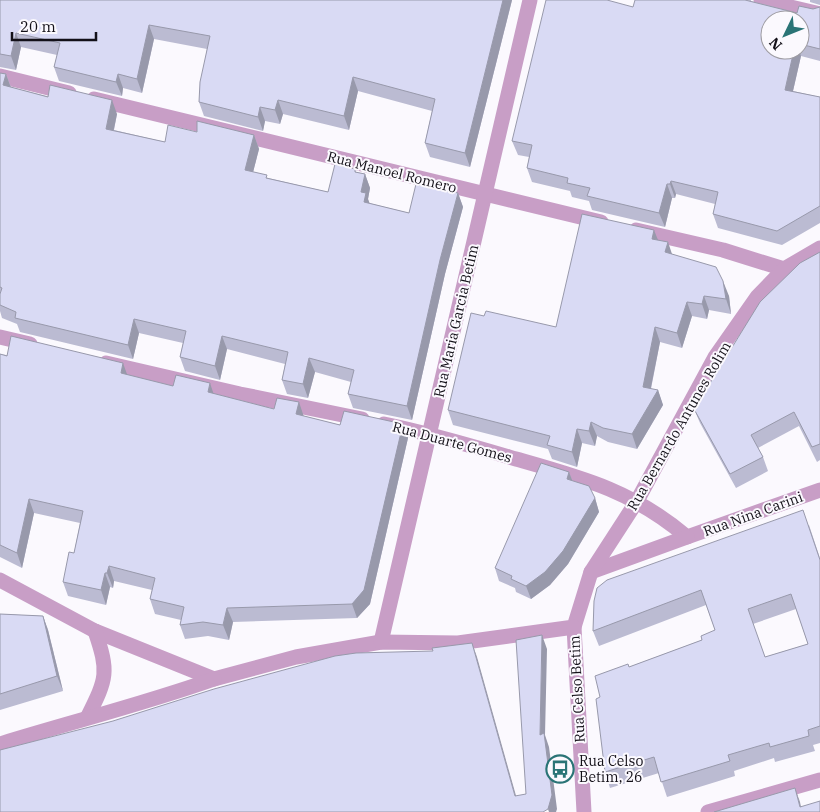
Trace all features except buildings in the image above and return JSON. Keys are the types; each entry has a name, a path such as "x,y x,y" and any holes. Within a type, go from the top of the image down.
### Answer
{"street":[{"name":"Rua Maria Garcia Betim","path":"381,642 530,0"},
{"path":"761,0 820,14"},
{"name":"Rua Manoel Romero","path":"0,76 486,195 723,250 784,269"},
{"name":"Rua Bernardo Antunes Rolim","path":"574,626 591,572 637,501 715,358 757,297 784,269 820,248"},
{"path":"0,337 48,349"},
{"name":"Rua Duarte Gomes","path":"96,360 240,394 430,433 590,480 637,501"},
{"name":"Rua Nina Carini","path":"637,501 666,519 687,537 820,490"},
{"path":"591,572 687,537"},
{"path":"0,580 94,631 214,679"},
{"path":"0,744 88,716 164,697 214,679 296,657 381,642 458,643 574,626"},
{"name":"Rua Celso Betim","path":"574,626 584,812"},
{"path":"88,716 104,685 105,669 102,652 94,631"},
{"path":"708,812 820,780"}],"place":[{"name":"Rua Celso Betim, 26","path":"560,769"}]}
